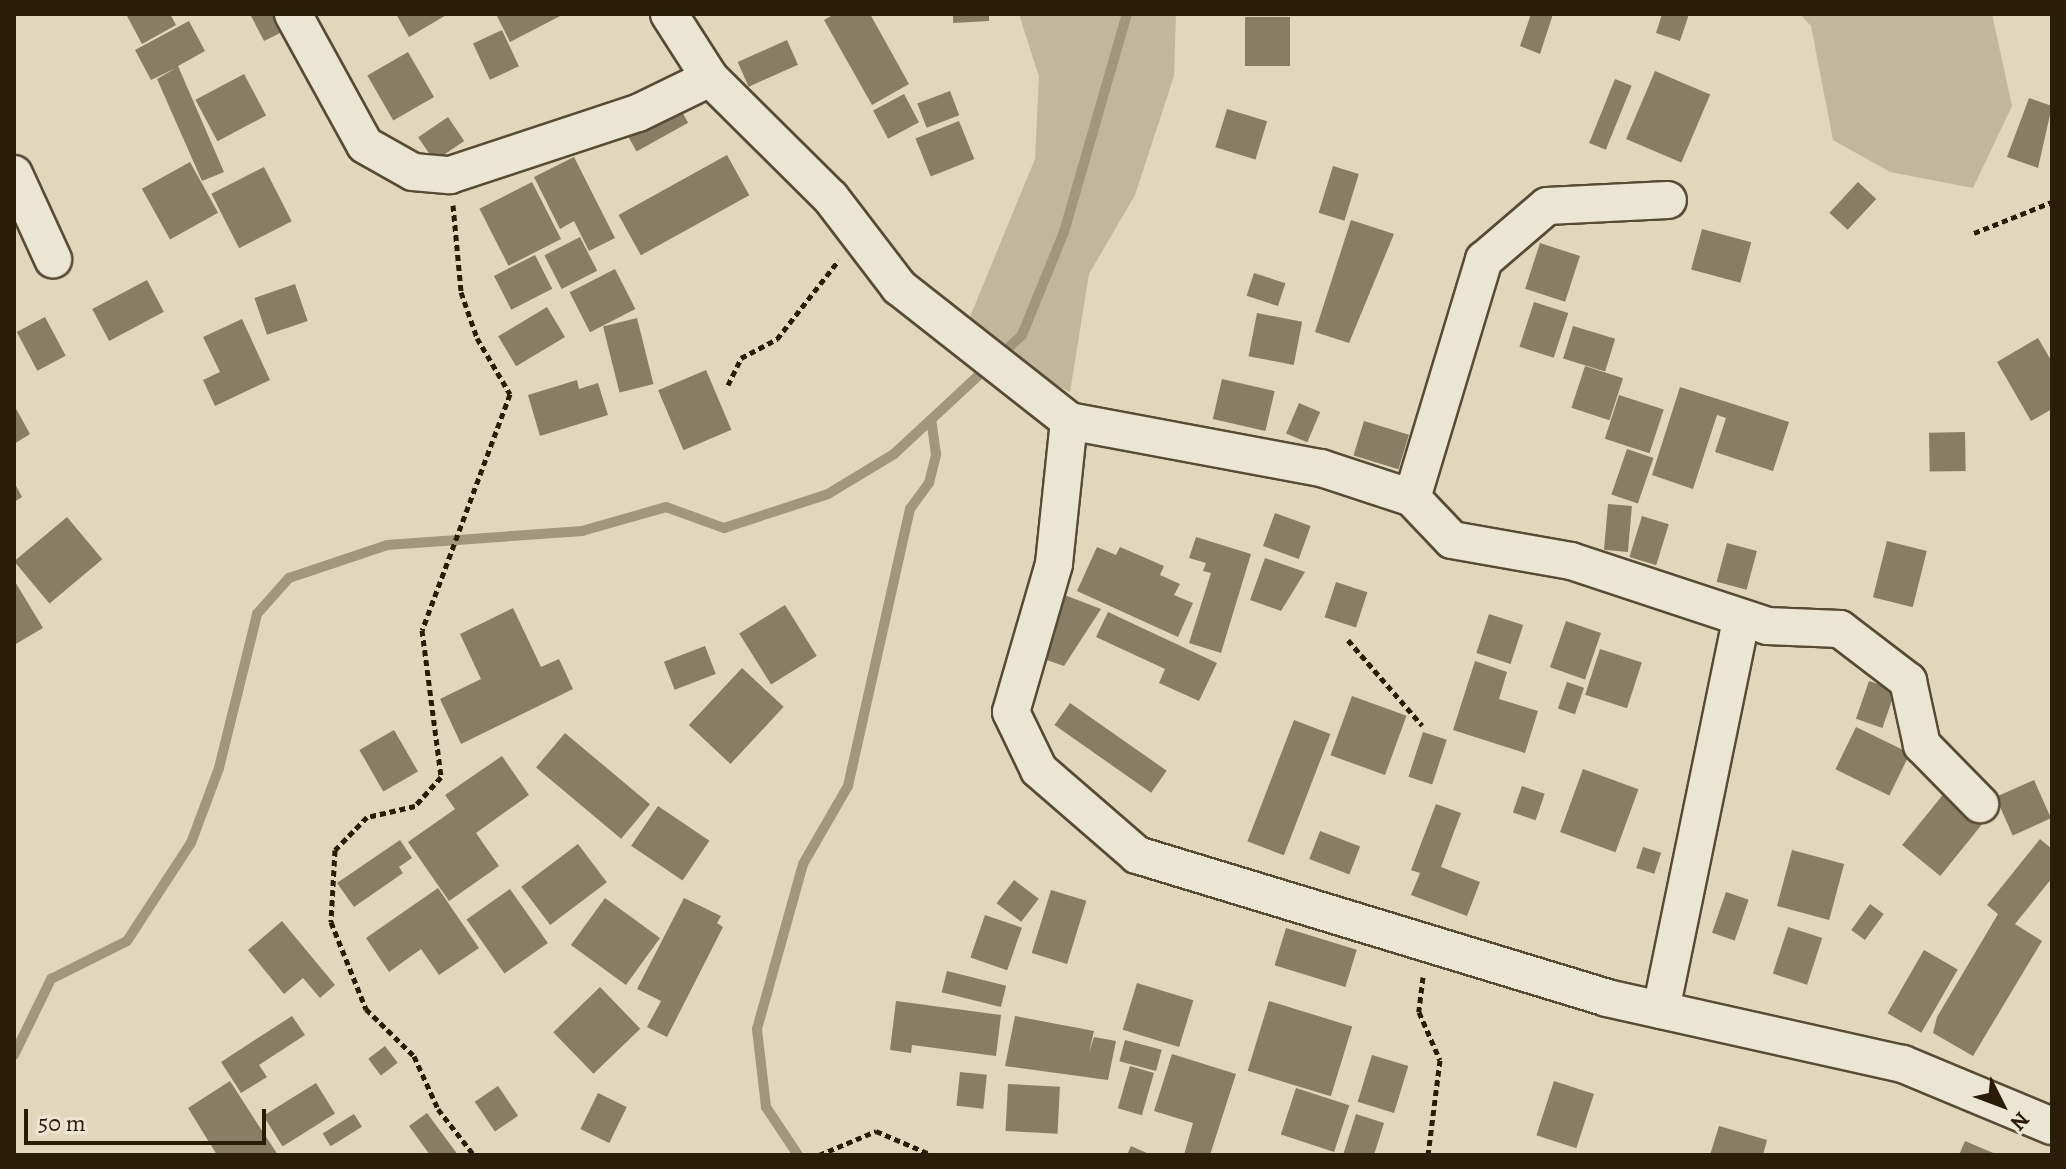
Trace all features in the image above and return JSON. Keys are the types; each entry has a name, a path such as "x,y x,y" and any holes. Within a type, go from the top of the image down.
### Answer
{"street":[{"path":"293,14 365,145 413,172 450,175 638,113 710,78"},
{"path":"669,14 710,78 857,232 921,307 1069,421 1321,468 1412,498 1452,540 1571,561 1741,619 1840,629 1908,681 1922,745 1980,804"},
{"path":"14,174 53,259"},
{"path":"1412,498 1484,260 1547,206 1668,200"},
{"path":"1069,421 1054,564 1011,712 1039,770 1137,855 1661,1010 1903,1064 2052,1126"},
{"path":"1661,1010 1741,619"}],"path":[{"path":"450,175 461,292 477,338 510,394 422,630 441,777 415,806 367,817 335,850 331,922 366,1009 414,1056 438,1109 474,1155"},
{"path":"1974,233 2051,204"},
{"path":"728,385 741,358 777,339 816,293 857,232"},
{"path":"1348,640 1422,725"},
{"path":"1426,941 1419,1012 1440,1060 1428,1155"},
{"path":"819,1155 876,1131 932,1155"}],"shaded area":[{"path":"1019,14 1176,14 1174,76 1135,195 1089,274 1070,392 1033,375 967,324 1035,159 1039,77"},
{"path":"1800,14 1992,14 2012,106 1973,188 1890,172 1833,140 1811,26"}],"building":[{"path":"126,14 170,14 176,25 142,44"},
{"path":"250,14 280,14 288,29 264,41"},
{"path":"396,14 448,14 409,37"},
{"path":"496,14 564,14 510,42"},
{"path":"835,14 870,14 909,84 872,105 824,20"},
{"path":"953,14 989,14 989,21 953,23"},
{"path":"1531,14 1553,14 1540,54 1520,46"},
{"path":"1662,14 1689,14 1680,41 1656,33"},
{"path":"1245,17 1290,17 1290,66 1245,66"},
{"path":"189,21 205,51 178,66 224,172 202,181 157,79 176,68 151,80 135,50"},
{"path":"502,30 519,66 490,80 473,44"},
{"path":"787,40 798,65 749,87 738,62"},
{"path":"408,52 434,97 393,121 367,76"},
{"path":"1655,71 1710,94 1681,163 1626,139"},
{"path":"244,74 266,115 218,141 195,100"},
{"path":"1615,79 1632,86 1606,150 1589,143"},
{"path":"950,91 959,115 927,128 917,104"},
{"path":"904,94 919,122 888,139 873,110"},
{"path":"2029,98 2052,106 2038,168 2007,157"},
{"path":"676,101 688,123 637,151 624,130"},
{"path":"1227,109 1267,121 1255,160 1215,147"},
{"path":"448,117 464,141 434,161 418,137"},
{"path":"959,121 974,159 931,177 915,139"},
{"path":"727,155 749,195 641,255 619,215"},
{"path":"574,157 615,238 589,251 574,221 560,229 534,177"},
{"path":"190,162 218,213 170,239 142,189"},
{"path":"1333,166 1359,174 1344,221 1319,213"},
{"path":"264,167 292,221 239,248 211,194"},
{"path":"532,182 561,239 508,266 479,209"},
{"path":"1858,182 1876,199 1848,230 1829,213"},
{"path":"1351,220 1394,234 1349,343 1315,332"},
{"path":"1702,229 1751,242 1740,283 1691,270"},
{"path":"580,237 597,271 562,289 544,255"},
{"path":"1540,243 1580,256 1565,302 1525,289"},
{"path":"535,255 552,289 511,310 494,276"},
{"path":"615,269 635,309 590,332 570,292"},
{"path":"1254,273 1285,283 1278,306 1247,296"},
{"path":"147,280 164,312 109,341 92,309"},
{"path":"295,284 308,321 267,335 254,298"},
{"path":"1534,302 1568,313 1554,358 1519,347"},
{"path":"547,307 565,337 516,366 498,336"},
{"path":"1257,313 1302,322 1294,365 1249,356"},
{"path":"45,317 66,356 37,371 17,332"},
{"path":"637,318 653,384 619,392 603,326"},
{"path":"242,319 270,380 215,406 203,380 220,372 203,337"},
{"path":"1573,326 1615,339 1605,371 1563,359"},
{"path":"2038,338 2052,362 2052,409 2031,421 1997,362"},
{"path":"1585,366 1623,378 1609,420 1571,408"},
{"path":"706,370 731,430 684,450 658,390"},
{"path":"1222,379 1275,391 1265,431 1213,419"},
{"path":"577,380 579,389 598,383 608,415 540,436 528,395"},
{"path":"1680,387 1789,422 1773,471 1715,452 1726,418 1717,415 1693,489 1652,475"},
{"path":"1619,395 1664,410 1649,453 1605,439"},
{"path":"1299,403 1320,412 1307,442 1286,433"},
{"path":"14,405 30,434 14,444"},
{"path":"1364,421 1409,435 1398,469 1353,455"},
{"path":"1965,432 1966,471 1930,472 1929,433"},
{"path":"1627,449 1653,458 1638,504 1611,494"},
{"path":"14,482 22,497 14,502"},
{"path":"1608,504 1632,506 1628,552 1604,550"},
{"path":"1275,513 1311,526 1299,559 1263,546"},
{"path":"1642,516 1669,524 1656,565 1629,557"},
{"path":"67,517 102,559 49,603 14,561"},
{"path":"1196,537 1251,554 1221,653 1189,643 1211,573 1203,571 1206,563 1189,558"},
{"path":"1887,541 1927,551 1913,607 1873,597"},
{"path":"1727,543 1757,551 1747,590 1717,582"},
{"path":"1097,547 1116,555 1120,547 1164,566 1160,575 1180,584 1174,595 1193,603 1178,637 1077,591"},
{"path":"1265,558 1305,572 1281,611 1250,600"},
{"path":"14,580 43,628 14,645"},
{"path":"1336,582 1367,592 1356,627 1325,617"},
{"path":"1062,594 1101,609 1064,666 1044,659"},
{"path":"785,605 817,656 771,684 739,634"},
{"path":"513,608 541,667 559,659 573,689 461,744 440,699 481,679 460,634"},
{"path":"1108,612 1217,663 1199,701 1159,683 1165,669 1096,637"},
{"path":"1489,614 1523,625 1511,664 1476,653"},
{"path":"1566,621 1601,633 1585,679 1550,667"},
{"path":"705,646 716,674 675,690 664,662"},
{"path":"1600,649 1642,663 1627,708 1585,695"},
{"path":"1475,661 1507,672 1499,699 1538,711 1525,753 1453,730"},
{"path":"742,668 784,707 730,764 689,725"},
{"path":"1869,681 1895,690 1882,728 1856,719"},
{"path":"1567,682 1584,688 1575,714 1558,708"},
{"path":"1352,696 1407,716 1385,775 1330,755"},
{"path":"1070,703 1167,771 1151,793 1055,725"},
{"path":"1294,720 1330,734 1284,855 1247,841"},
{"path":"1856,727 1910,753 1889,796 1835,769"},
{"path":"394,730 418,772 383,792 359,750"},
{"path":"1423,732 1447,740 1432,784 1408,777"},
{"path":"565,733 650,804 621,839 536,767"},
{"path":"502,756 529,795 476,833 499,866 449,901 408,842 455,809 445,795"},
{"path":"1583,769 1638,789 1616,852 1560,832"},
{"path":"2034,780 2051,818 2013,835 1996,797"},
{"path":"1522,786 1545,794 1536,820 1513,812"},
{"path":"1950,786 1988,817 1940,876 1902,845"},
{"path":"1436,804 1461,813 1441,867 1480,882 1467,916 1411,895 1420,873 1411,870"},
{"path":"658,806 709,841 683,880 631,846"},
{"path":"1320,831 1360,846 1349,874 1309,859"},
{"path":"2040,839 2052,849 2052,878 2015,924 2042,941 1973,1056 1933,1033 1937,1017 1998,914 1987,905"},
{"path":"400,840 412,858 399,867 403,873 354,907 337,883"},
{"path":"578,844 607,882 550,925 521,887"},
{"path":"1643,847 1661,853 1654,874 1636,868"},
{"path":"1792,850 1844,864 1829,920 1777,906"},
{"path":"1014,880 1039,899 1021,922 997,903"},
{"path":"438,888 479,948 439,975 421,949 389,972 366,938"},
{"path":"510,889 548,943 504,973 467,919"},
{"path":"1051,890 1086,901 1067,964 1032,953"},
{"path":"1726,892 1749,900 1735,940 1712,933"},
{"path":"605,898 660,938 626,985 571,945"},
{"path":"684,898 721,916 717,923 723,927 667,1037 647,1027 661,1001 637,989"},
{"path":"1870,904 1884,914 1865,940 1851,930"},
{"path":"985,915 1022,928 1007,970 970,958"},
{"path":"282,921 335,985 320,998 303,978 284,994 248,950"},
{"path":"1788,927 1822,938 1807,985 1773,974"},
{"path":"1286,928 1357,950 1345,987 1275,965"},
{"path":"1924,950 1958,970 1921,1033 1888,1013"},
{"path":"947,971 1006,986 1001,1007 942,992"},
{"path":"1137,983 1193,1000 1179,1047 1123,1030"},
{"path":"600,987 640,1029 594,1074 553,1032"},
{"path":"896,1001 1001,1015 996,1056 912,1045 911,1053 890,1050"},
{"path":"1269,1001 1352,1026 1331,1096 1248,1071"},
{"path":"292,1016 305,1035 259,1065 267,1077 241,1093 221,1062"},
{"path":"1015,1016 1094,1031 1089,1053 1094,1037 1116,1041 1108,1080 1005,1066"},
{"path":"1125,1040 1162,1050 1156,1071 1119,1061"},
{"path":"385,1046 398,1063 381,1075 368,1059"},
{"path":"1172,1054 1236,1074 1210,1155 1184,1155 1193,1123 1154,1111"},
{"path":"1372,1055 1408,1066 1394,1113 1358,1102"},
{"path":"1130,1066 1154,1073 1142,1115 1118,1108"},
{"path":"960,1072 987,1075 983,1109 956,1106"},
{"path":"230,1081 278,1155 217,1155 188,1108"},
{"path":"1554,1081 1594,1094 1576,1148 1536,1135"},
{"path":"316,1083 335,1114 282,1146 263,1116"},
{"path":"1008,1084 1060,1087 1057,1134 1006,1131"},
{"path":"498,1086 518,1116 495,1132 475,1102"},
{"path":"1296,1088 1349,1105 1334,1152 1281,1135"},
{"path":"598,1093 627,1107 609,1143 580,1129"},
{"path":"427,1113 458,1155 430,1155 409,1126"},
{"path":"354,1114 362,1127 331,1146 323,1134"},
{"path":"1356,1114 1384,1123 1374,1155 1343,1155"},
{"path":"1719,1126 1767,1140 1763,1155 1710,1155"},
{"path":"1965,1141 1998,1155 1959,1155"},
{"path":"1131,1146 1151,1155 1127,1155"}],"waterway":[{"path":"14,1055 51,979 127,941 191,843 219,768 257,614 289,578 387,545 582,531 666,507 724,528 828,494 894,454 1022,335 1064,232 1127,14"},
{"path":"798,1155 766,1107 757,1029 803,864 848,786 910,509 929,483 936,454 931,420"}]}
